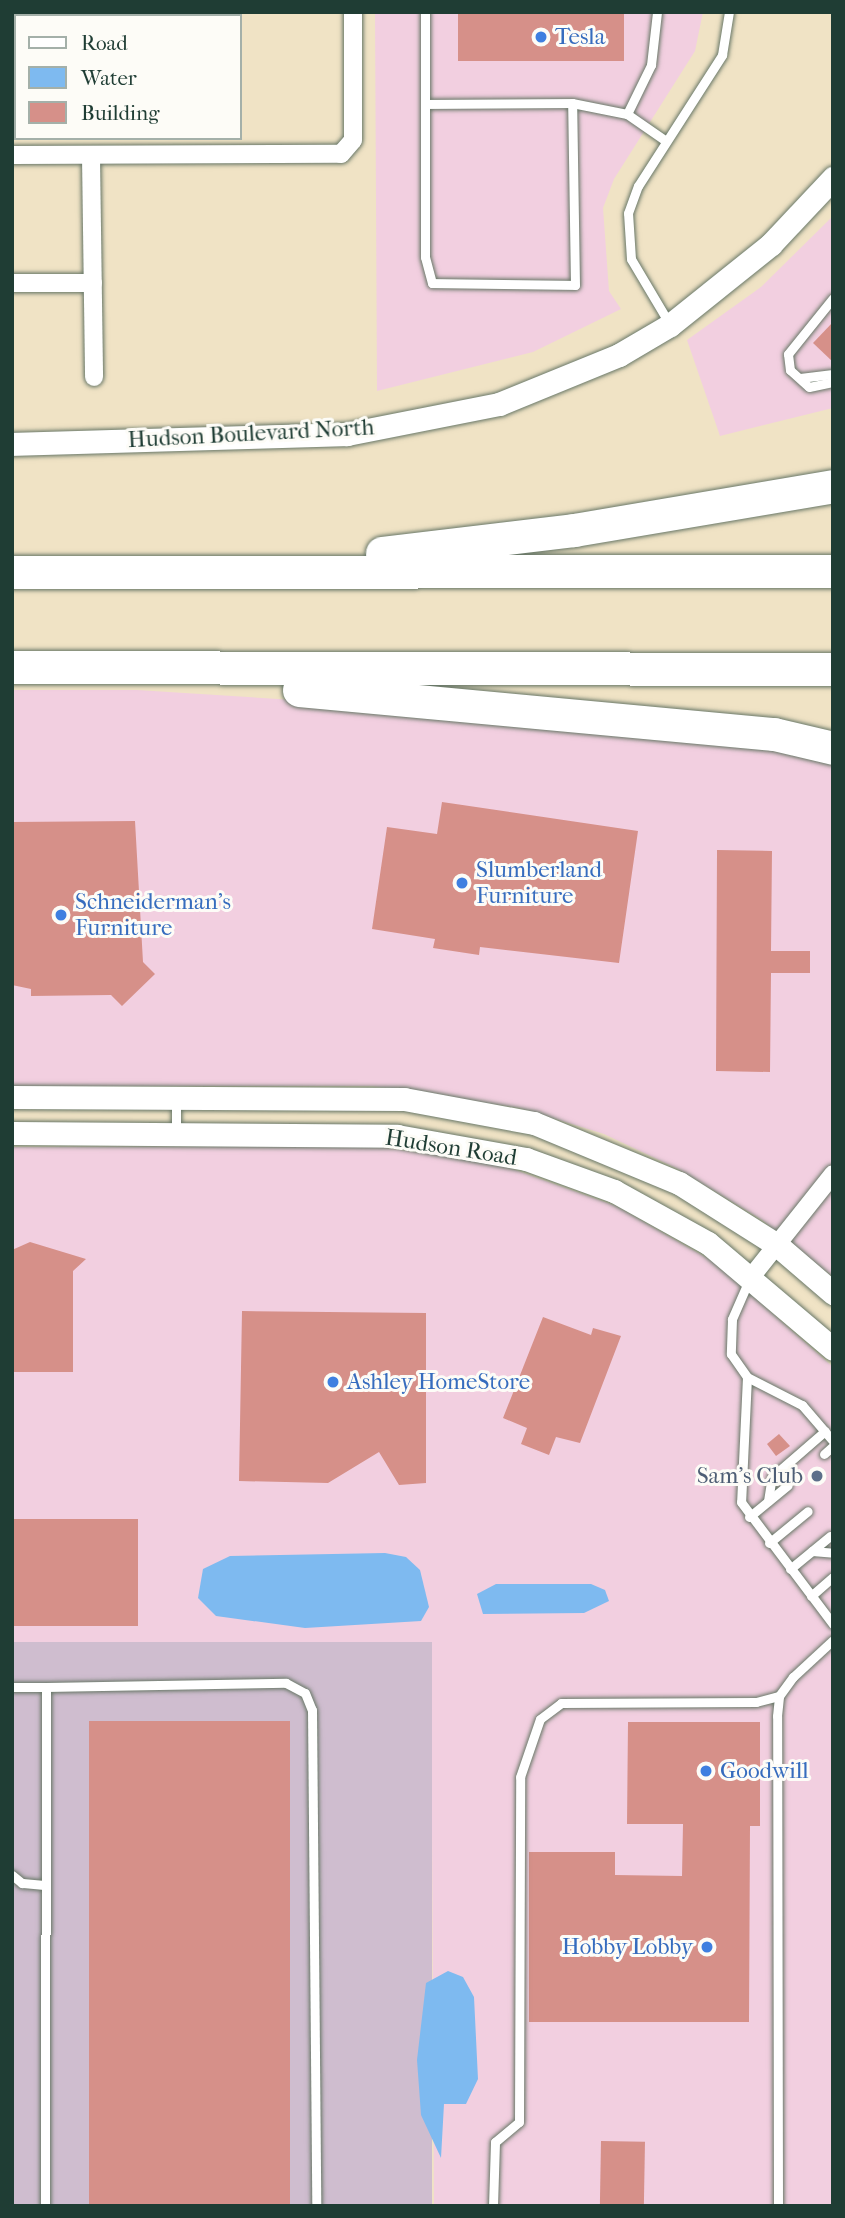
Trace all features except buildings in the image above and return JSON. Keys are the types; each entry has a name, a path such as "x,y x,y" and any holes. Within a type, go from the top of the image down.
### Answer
{"highway":[{"path":"232,571 574,530 833,486"},
{"path":"12,572 833,571"},
{"path":"12,667 833,669"},
{"path":"130,668 261,687 774,734 833,748"}],"street":[{"path":"12,155 91,157 341,154 353,140 353,12"},
{"path":"91,157 94,377"},
{"name":"Hudson Boulevard North","path":"12,444 347,434 413,424 530,393 670,325 771,244 833,178"},
{"path":"12,283 93,283"},
{"name":"Hudson Road","path":"12,1097 404,1099 534,1123 628,1158 777,1245 833,1293"},
{"name":"Hudson Road","path":"12,1133 397,1136 526,1160 624,1196 752,1276 833,1349"},
{"path":"752,1276 833,1174"}],"lane":[{"path":"425,12 426,274 446,287 575,285 572,103"},
{"path":"627,114 651,65 657,12"},
{"path":"670,325 640,284 626,235 638,186 722,55 729,12"},
{"path":"425,104 572,103 627,114 666,141"},
{"path":"833,298 792,345 788,354 795,376 808,387 833,382"},
{"path":"795,376 833,374"},
{"path":"176,1096 176,1133"},
{"path":"752,1276 732,1319 730,1354 747,1377 802,1405 833,1443 824,1454"},
{"path":"747,1377 739,1490 749,1517 833,1624"},
{"path":"768,1501 772,1477 825,1432"},
{"path":"749,1517 788,1485"},
{"path":"769,1542 808,1510"},
{"path":"790,1569 830,1536"},
{"path":"812,1551 833,1553"},
{"path":"811,1596 833,1577"},
{"path":"493,2206 495,2142 519,2122 520,1777 540,1719 561,1703 756,1702 779,1696 833,1640"},
{"path":"12,1687 286,1683 305,1693 312,1710 316,2206"},
{"path":"45,2206 46,1687"},
{"path":"778,2206 779,1696"},
{"path":"12,1875 22,1883 46,1885"}],"shaded area":[{"path":"375,12 703,12 695,51 614,179 603,208 609,291 621,309 533,352 377,391"},
{"path":"833,216 833,408 720,436 687,340 761,287"},
{"path":"12,690 137,690 468,711 833,756 833,1277 762,1220 678,1169 604,1134 520,1108 372,1086 12,1086"},
{"path":"371,1146 495,1163 616,1206 714,1262 833,1367 833,2206 434,2206 431,1642 12,1643 12,1147"},
{"path":"12,1642 432,1642 432,2206 12,2206"}],"water":[{"path":"385,1553 406,1557 420,1570 429,1607 421,1621 305,1628 216,1616 198,1598 203,1569 230,1556"},
{"path":"496,1584 591,1584 605,1590 609,1601 584,1613 483,1614 477,1594"},
{"path":"448,1971 463,1977 474,1997 478,2079 466,2104 444,2104 441,2158 421,2115 417,2060 426,1983"}],"place":[{"name":"Tesla","path":"541,37"},
{"name":"Slumberland Furniture","path":"462,883"},
{"name":"Schneiderman's Furniture","path":"61,915"},
{"name":"Ashley HomeStore","path":"333,1382"},
{"name":"Sam's Club","path":"817,1476"},
{"name":"Goodwill","path":"706,1771"},
{"name":"Hobby Lobby","path":"707,1947"}]}
